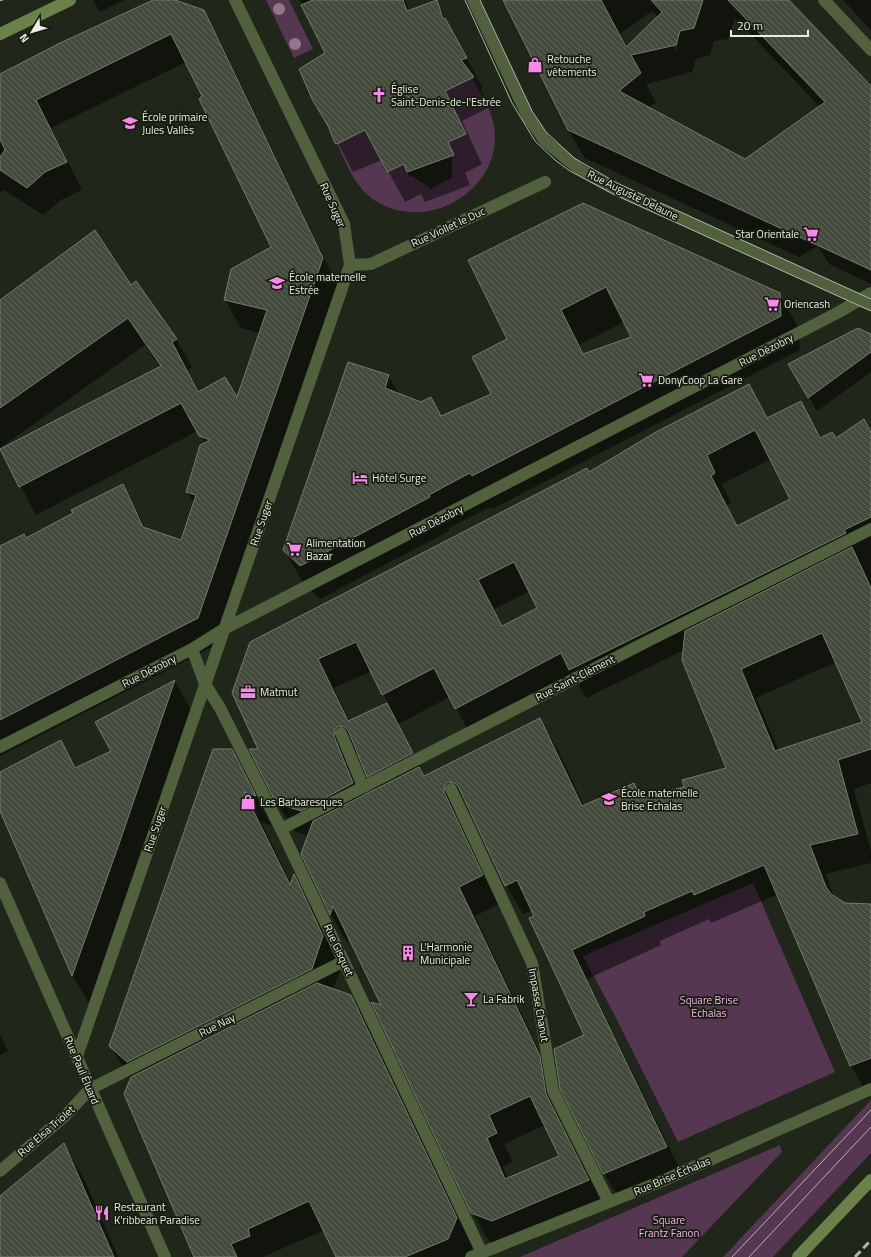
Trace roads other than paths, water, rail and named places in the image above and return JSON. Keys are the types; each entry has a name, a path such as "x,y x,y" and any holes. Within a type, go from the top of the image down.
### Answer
{"main road":[{"path":"0,34 70,0"},
{"path":"798,1257 871,1180"}],"street":[{"name":"Rue Suger","path":"77,1056 350,265 344,224 235,0"},
{"name":"Rue Auguste Delaune","path":"473,0 528,117 545,141 579,169 616,189 865,302"},
{"path":"824,0 871,50"},
{"name":"Rue Viollet le Duc","path":"350,265 371,264 545,182"},
{"name":"Rue Dézobry","path":"0,747 192,649 224,629 865,302 871,293"},
{"name":"Rue Saint-Clément","path":"281,829 648,641 871,529"},
{"name":"Rue Gisquet","path":"192,649 205,684 220,708 281,829 344,961 476,1255"},
{"path":"341,733 363,787"},
{"name":"Impasse Chanut","path":"450,789 532,963 553,1091 609,1202"},
{"name":"Rue Paul Éluard","path":"0,883 165,1257"},
{"name":"Rue Nay","path":"90,1089 344,961"},
{"name":"Rue Elsa Triolet","path":"0,1171 62,1119 90,1089"},
{"name":"Rue Brise Échalas","path":"476,1255 662,1181 871,1089"}],"tram line":[{"path":"465,0 512,103 535,141 555,160 570,171 613,194 871,311"},
{"path":"480,0 532,111 546,132 574,158 617,183 871,299"},
{"path":"732,1257 871,1110"},
{"path":"749,1257 871,1127"}],"railway":[{"path":"855,1257 871,1240"}],"place":[{"name":"Retouche vêtements","path":"535,65"},
{"name":"Église Saint-Denis-de-l'Estrée","path":"379,95"},
{"name":"École primaire Jules Vallès","path":"130,123"},
{"name":"Star Orientale","path":"811,234"},
{"name":"École maternelle Estrée","path":"277,283"},
{"name":"Oriencash","path":"772,304"},
{"name":"DonyCoop La Gare","path":"646,380"},
{"name":"Hôtel Surge","path":"360,478"},
{"name":"Alimentation Bazar","path":"294,549"},
{"name":"Matmut","path":"248,692"},
{"name":"École maternelle Brise Echalas","path":"609,799"},
{"name":"Les Barbaresques","path":"248,802"},
{"name":"L'Harmonie Municipale","path":"408,953"},
{"name":"La Fabrik","path":"471,999"},
{"name":"Restaurant K'ribbean Paradise","path":"102,1213"}],"park label":[{"name":"Square Brise Echalas","path":"709,1006"},
{"name":"Square Frantz Fanon","path":"669,1226"}]}
